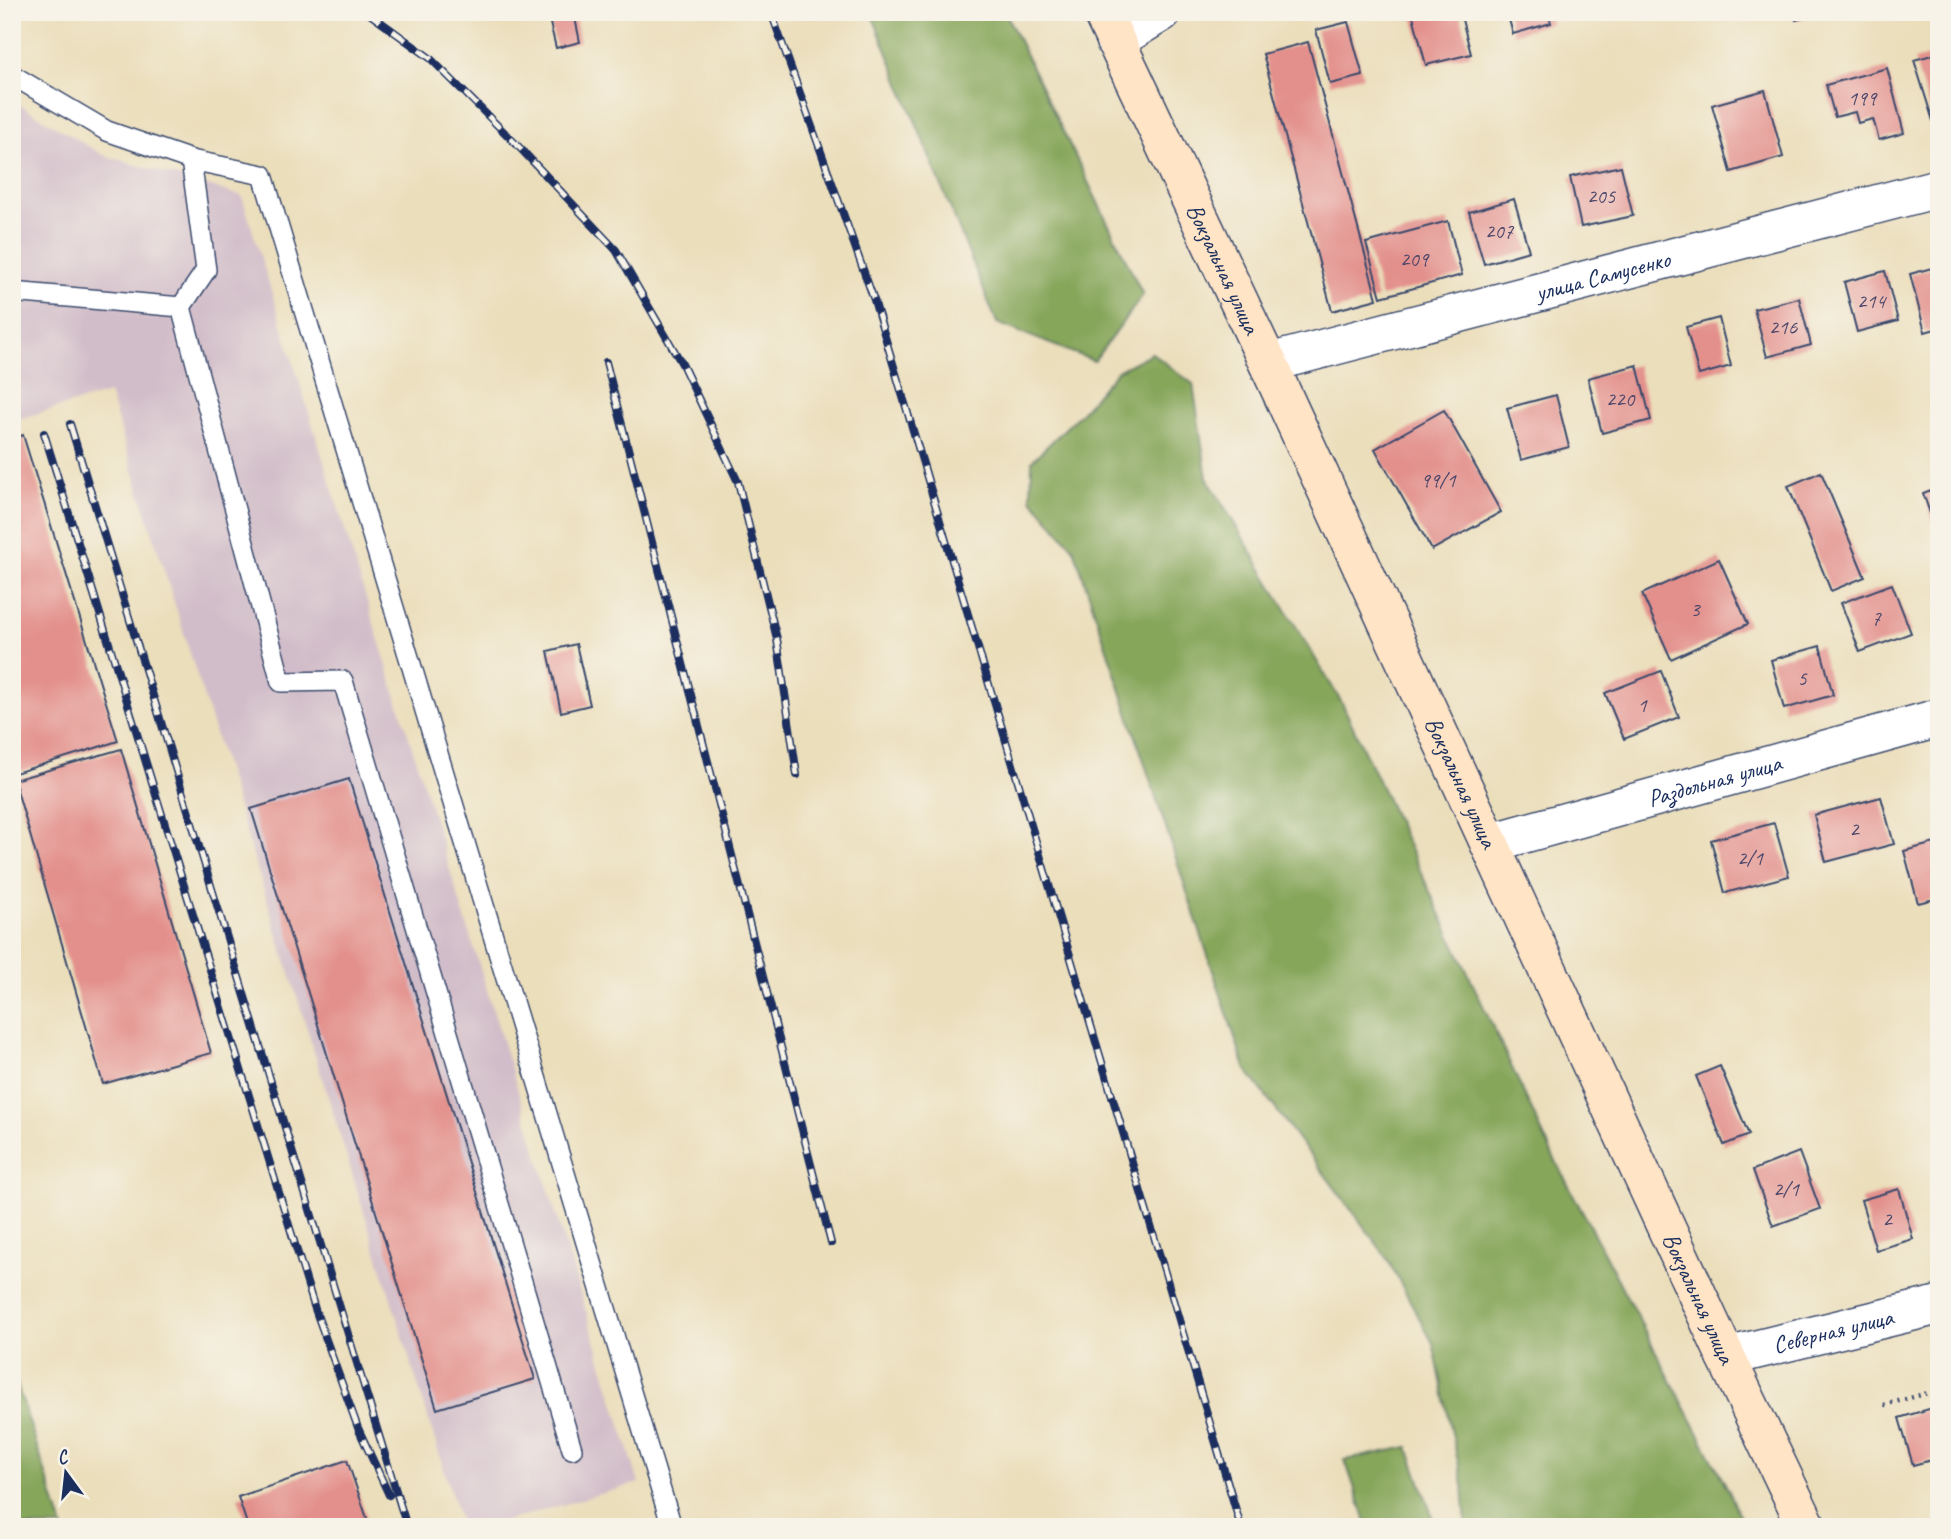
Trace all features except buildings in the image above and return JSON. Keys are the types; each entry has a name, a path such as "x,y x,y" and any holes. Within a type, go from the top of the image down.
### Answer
{"main road":[{"name":"Вокзальная улица","path":"1108,26 1268,363 1807,1527"}],"street":[{"name":"Вокзальная улица","path":"1108,26 1162,12"},
{"name":"улица Самусенко","path":"1268,363 1939,188"},
{"name":"Раздольная улица","path":"1490,843 1939,718"},
{"name":"Северная улица","path":"1726,1357 1939,1305"}],"lane":[{"path":"12,75 107,131 191,160 263,175 672,1527"},
{"path":"191,160 206,270 181,307 281,682 343,681 572,1449"},
{"path":"12,292 181,307"}],"path":[{"path":"1884,1405 1939,1390"}],"shaded area":[{"path":"12,100 103,155 242,196 639,1483 484,1527 462,1527 109,393 12,421"}],"green space":[{"path":"871,12 1005,12 1143,295 1094,361 997,323"},
{"path":"1152,353 1193,384 1207,478 1342,703 1554,1158 1730,1493 1744,1527 1466,1527 1463,1485 1433,1343 1385,1255 1245,1068 1074,549 1031,498 1032,461 1079,415 1117,371"},
{"path":"12,1369 63,1527 12,1527"},
{"path":"1408,1447 1436,1527 1368,1527 1345,1460"}],"railway":[{"path":"367,12 430,58 616,250 682,364 738,482 777,639 797,775"},
{"path":"771,12 874,300 1241,1527"},
{"path":"606,362 831,1243"},
{"path":"70,424 407,1527"},
{"path":"44,433 315,1309 358,1428 389,1495"}]}
